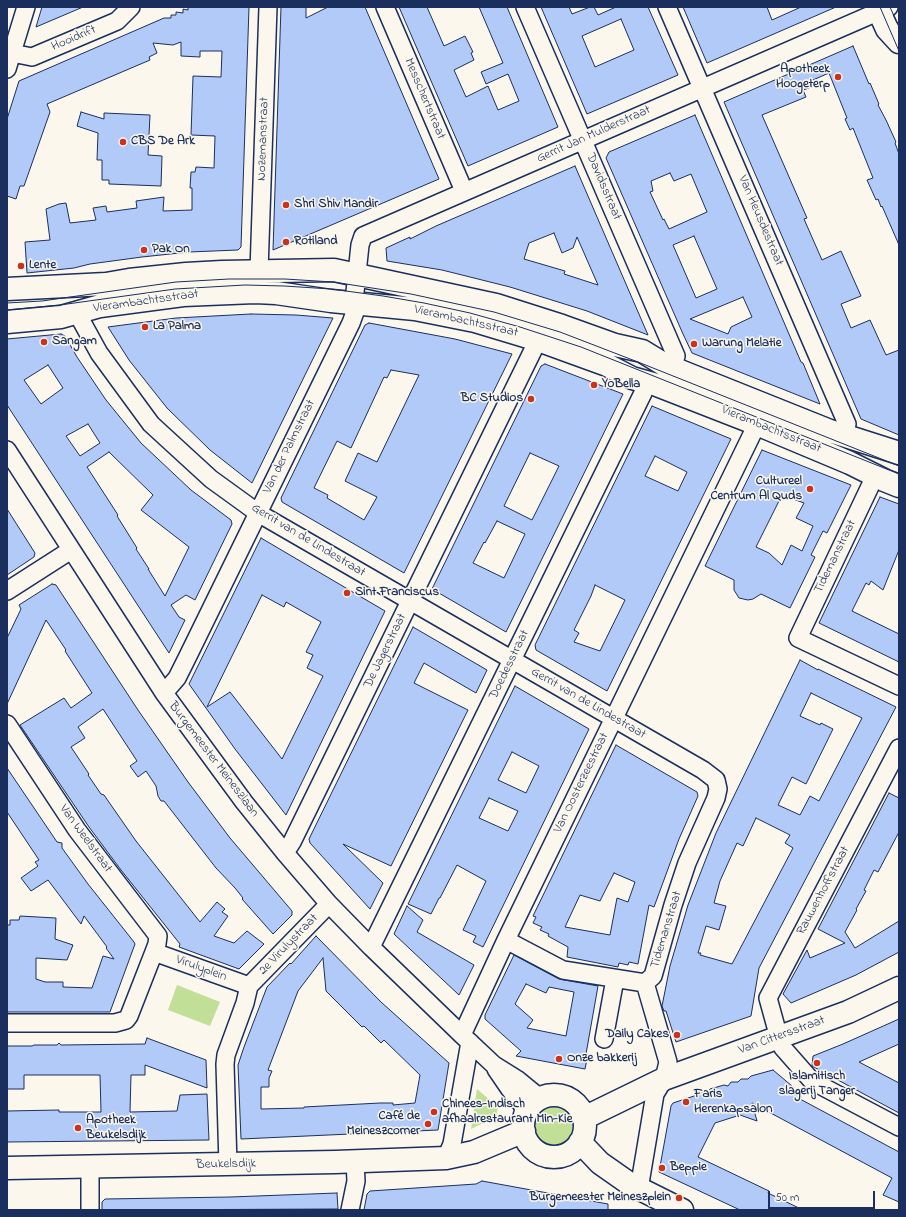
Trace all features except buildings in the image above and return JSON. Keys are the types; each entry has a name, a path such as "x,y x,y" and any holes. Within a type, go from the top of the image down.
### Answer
{"street":[{"path":"9,61 26,7"},
{"name":"Hooidrift","path":"9,61 32,56 117,20 131,7"},
{"name":"Nozemanstraat","path":"259,271 268,7"},
{"name":"Messchertstraat","path":"385,7 464,191"},
{"name":"Davidsstraat","path":"525,7 583,140 674,362"},
{"name":"Van Heusdestraat","path":"667,7 847,424 843,436"},
{"path":"884,8 899,24"},
{"path":"884,8 887,29 899,42"},
{"name":"Gerrit Jan Mulderstraat","path":"355,304 360,245 363,236 884,8"},
{"name":"Vierambachtsstraat","path":"7,289 106,284 186,274 334,270 496,305 615,345 642,351 674,362 843,436 899,453"},
{"name":"Vierambachtsstraat","path":"7,322 61,317 100,306 183,295 255,292 276,293 355,304 415,309 475,322 538,340 607,365 632,378 664,388 757,424 850,463 899,486"},
{"name":"Van der Palmstraat","path":"164,693 177,678 188,656 351,323 355,312 355,304"},
{"name":"Gerrit van de Lindestraat","path":"79,313 82,322 100,352 151,424 211,479 258,513 703,770 716,780"},
{"name":"De Jagerstraat","path":"285,853 292,842 538,340"},
{"name":"Doedesstraat","path":"371,947 643,393 645,382"},
{"name":"Van Oosterzeestraat","path":"466,1039 506,940 757,424"},
{"name":"Burgemeester Meineszlaan","path":"7,450 164,693 239,796 329,904 466,1039"},
{"name":"Tidemanstraat","path":"875,476 798,638 899,686"},
{"path":"7,591 71,550"},
{"name":"Van Weelstraat","path":"7,724 77,830 158,936 154,952"},
{"name":"Rauwenhoffstraat","path":"899,748 768,998 783,1048 812,1081 899,1128"},
{"name":"Tidemanstraat","path":"664,1079 668,1062 645,983 653,976 673,905 688,863 716,798 718,789 716,780"},
{"name":"2e Virulystraat","path":"249,986 329,904"},
{"path":"506,940 563,970 645,983"},
{"path":"7,1023 115,1023 126,1020 129,1016 154,952"},
{"name":"Virulyplein","path":"154,952 249,986"},
{"path":"604,1039 615,979"},
{"path":"228,1165 226,1055 245,1002 249,986"},
{"name":"Van Cittersstraat","path":"580,1111 848,1012 899,988"},
{"path":"466,1039 494,1065 518,1080 538,1152 546,1156 556,1156 574,1148 584,1131 580,1111 565,1097 552,1095 530,1121"},
{"path":"446,1158 452,1144 466,1039"},
{"path":"635,1186 655,1094 664,1079"},
{"name":"Beukelsdijk","path":"7,1168 228,1165 446,1158 474,1152 498,1143 530,1121"},
{"path":"574,1148 598,1175 635,1186 682,1210"},
{"path":"350,1210 356,1181 355,1162"},
{"path":"90,1168 90,1210"}],"green space":[{"path":"177,985 220,1002 210,1026 168,1010"},
{"path":"477,1089 498,1107 496,1117 471,1129"},
{"path":"550,1105 558,1105 569,1111 575,1122 575,1130 569,1141 558,1147 550,1147 539,1141 533,1130 533,1122 539,1111"}],"tram line":[{"path":"880,7 899,51"},
{"path":"890,7 899,27"},
{"path":"7,303 42,301 176,282 229,279 285,279 333,282 411,294 494,312 560,332 899,466"},
{"path":"7,310 60,305 175,289 245,285 331,289 424,303 470,313 520,327 581,347 899,474"}],"place":[{"name":"Apotheek Hoogeterp","path":"838,77"},
{"name":"CBS De Ark","path":"123,142"},
{"name":"Shri Shiv Mandir","path":"286,205"},
{"name":"Rotiland","path":"286,242"},
{"name":"Pak On","path":"144,250"},
{"name":"Lente","path":"21,266"},
{"name":"La Palma","path":"145,327"},
{"name":"Sangam","path":"44,342"},
{"name":"Warung Melatie","path":"694,344"},
{"name":"YoBella","path":"594,385"},
{"name":"BC Studios","path":"531,399"},
{"name":"Cultureel Centrum Al Quds","path":"810,489"},
{"name":"Sint Franciscus","path":"347,593"},
{"name":"Daily Cakes","path":"677,1035"},
{"name":"Onze bakkerij","path":"559,1059"},
{"name":"Islamitisch slagerij Tanger","path":"817,1063"},
{"name":"Faris Herenkapsalon","path":"686,1102"},
{"name":"Chinees-Indisch afhaalrestaurant Min-Kie","path":"434,1112"},
{"name":"Café de Meineszcorner","path":"428,1124"},
{"name":"Apotheek Beukelsdijk","path":"78,1128"},
{"name":"Beppie","path":"662,1168"},
{"name":"Burgemeester Meineszplein","path":"679,1198"}]}
